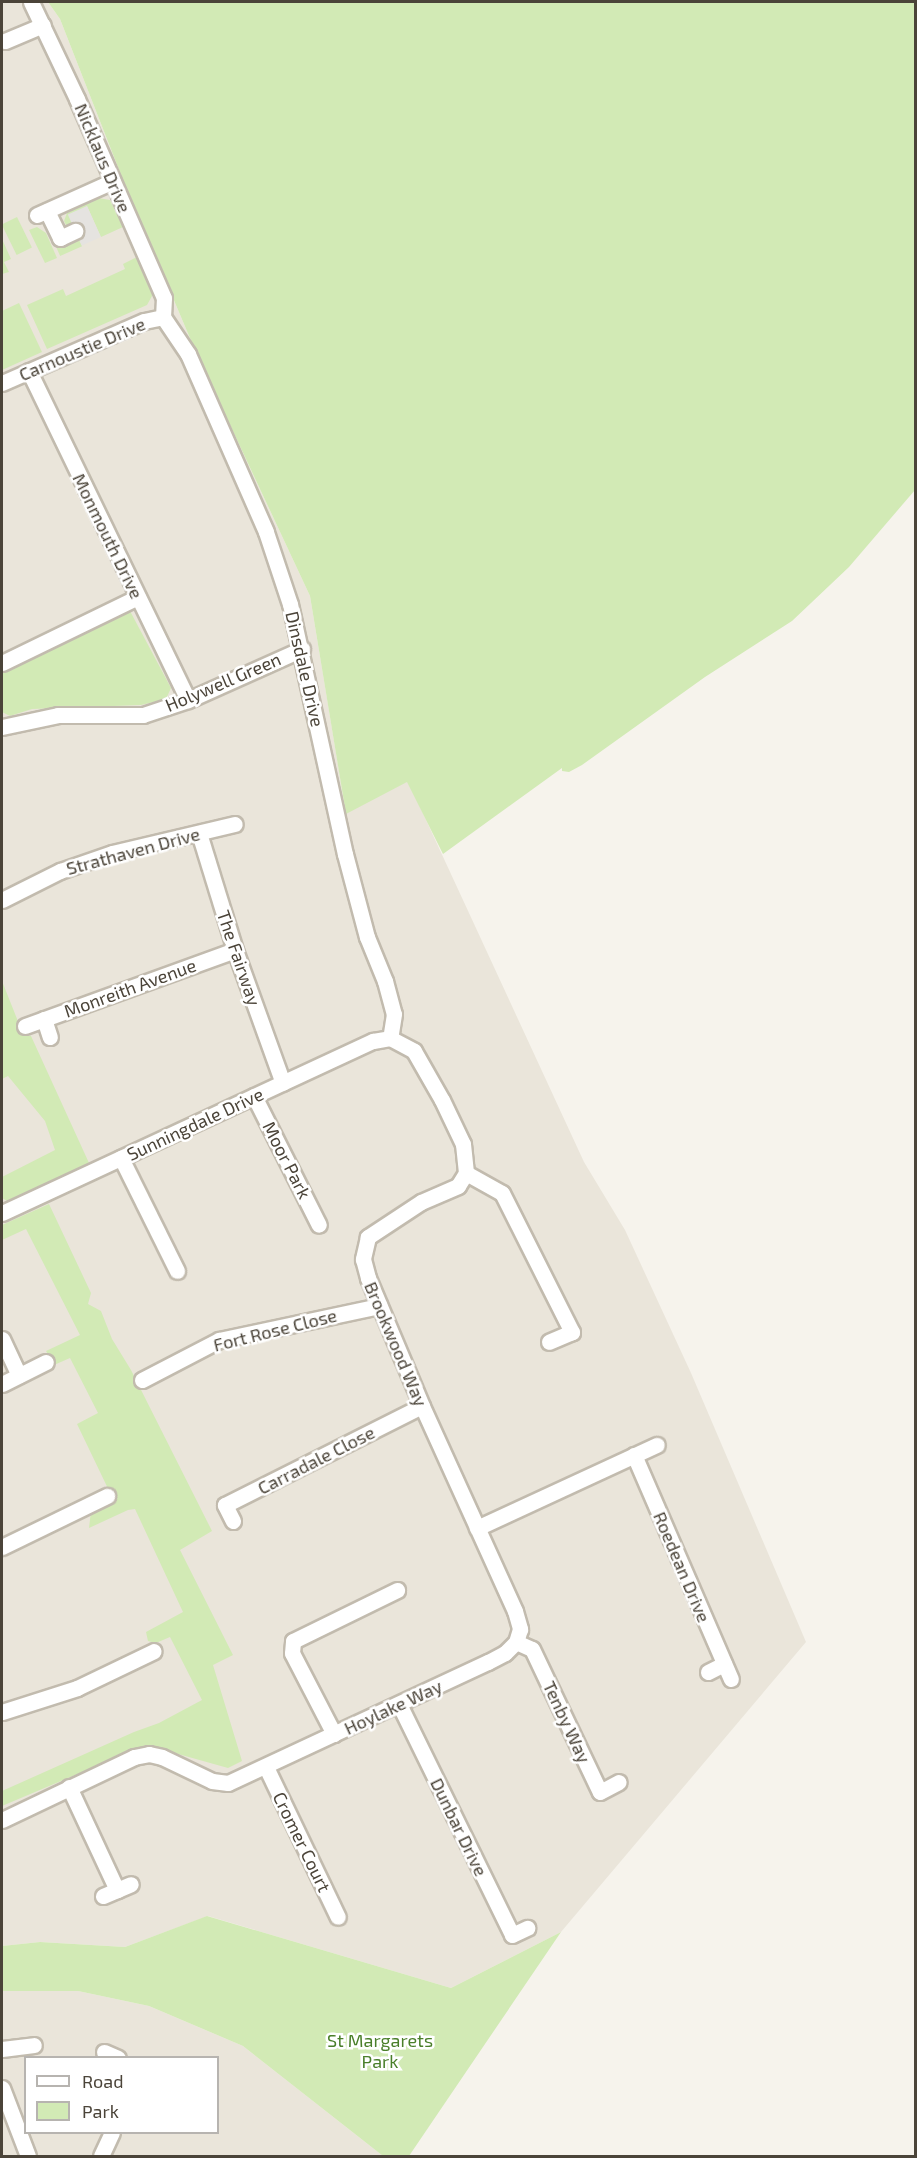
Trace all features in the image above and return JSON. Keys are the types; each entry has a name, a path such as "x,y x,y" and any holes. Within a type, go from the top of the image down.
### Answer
{"street":[{"name":"Nicklaus Drive","path":"31,2 164,298 163,317"},
{"path":"5,41 43,25"},
{"path":"75,231 60,238 42,213 113,181"},
{"name":"Carnoustie Drive","path":"2,383 144,321 163,317"},
{"name":"Dinsdale Drive","path":"163,317 188,354 266,532 290,603 302,649 345,854 367,937 385,981 394,1014 390,1038"},
{"name":"Monmouth Drive","path":"28,371 188,700"},
{"path":"2,663 138,597"},
{"name":"Holywell Green","path":"2,727 58,715 143,715 188,700 302,649"},
{"name":"Strathaven Drive","path":"2,900 70,867 112,853 235,824"},
{"name":"The Fairway","path":"199,833 235,950 284,1083"},
{"name":"Monreith Avenue","path":"25,1026 235,950"},
{"path":"44,1019 50,1037"},
{"path":"390,1038 414,1051 436,1090 463,1144 466,1173 502,1193 572,1332 549,1342"},
{"name":"Sunningdale Drive","path":"2,1213 373,1041 390,1038"},
{"name":"Moor Park","path":"254,1096 319,1225"},
{"path":"121,1158 177,1271"},
{"name":"Brookwood Way","path":"466,1173 458,1186 421,1202 368,1237 363,1259 379,1306 515,1611 520,1629 516,1642"},
{"name":"Fort Rose Close","path":"142,1380 219,1340 379,1306"},
{"path":"2,1339 19,1375"},
{"path":"2,1384 46,1362"},
{"name":"Carradale Close","path":"233,1521 225,1505 423,1406"},
{"path":"477,1528 657,1445"},
{"name":"Roedean Drive","path":"634,1455 731,1679"},
{"path":"2,1547 106,1496"},
{"path":"334,1734 292,1653 286,1647 296,1637 375,1608 397,1590"},
{"name":"Hoylake Way","path":"2,1820 134,1757 149,1754 162,1757 212,1781 228,1783 505,1653 516,1642"},
{"name":"Tenby Way","path":"516,1642 532,1649 600,1792 619,1782"},
{"path":"2,1712 77,1688 154,1651"},
{"path":"708,1672 724,1664"},
{"name":"Dunbar Drive","path":"399,1704 512,1935 527,1928"},
{"name":"Cromer Court","path":"266,1767 321,1899 338,1917"},
{"path":"69,1787 117,1890"},
{"path":"2,2049 34,2045"},
{"path":"2,2088 28,2157"},
{"path":"101,2157 112,2134"}],"shaded area":[{"path":"2,2 48,2 60,19 123,180 195,350 310,596 346,813 408,781 584,1162 625,1230 691,1373 806,1642 561,1932 451,1988 208,1916 125,1947 40,1942 2,1946"},
{"path":"87,206 101,237 82,246 68,215"},
{"path":"2,1991 78,1991 149,2006 243,2046 383,2156 2,2156"}],"green space":[{"path":"48,2 915,2 915,490 849,567 792,621 705,677 582,765 569,772 562,771 562,768 443,854 407,782 346,814 310,596 195,350 123,180 60,19"},
{"path":"98,198 110,200 123,227 101,237 87,206 72,225 67,227 64,221 67,213"},
{"path":"17,217 32,248 17,255 2,224"},
{"path":"37,227 46,233 57,258 45,263 29,230"},
{"path":"78,237 82,246 60,256 56,247"},
{"path":"2,239 11,259 4,262 9,272 2,274"},
{"path":"139,256 153,287 152,296 147,305 47,349 27,305 63,289 66,296 125,269 123,264"},
{"path":"19,303 42,352 2,370 2,311"},
{"path":"130,611 171,688 166,699 141,705 32,709 10,716 2,712 2,668"},
{"path":"2,981 23,1034 31,1036 89,1163 9,1202 2,1198 2,1177 55,1150 45,1121 8,1076 2,1079"},
{"path":"49,1204 91,1293 88,1304 101,1311 112,1339 131,1370 212,1531 180,1550 233,1655 213,1665 242,1761 228,1768 146,1745 2,1806 2,1791 159,1723 202,1700 170,1637 156,1643 148,1641 146,1632 183,1612 135,1509 89,1528 91,1511 113,1499 77,1424 98,1413 70,1358 54,1365 46,1351 80,1335 26,1229 2,1240 2,1225"},
{"name":"St Margarets Park","path":"207,1916 451,1988 561,1932 409,2156 383,2156 243,2046 149,2006 78,1991 2,1991 2,1946 40,1942 125,1947"}]}
